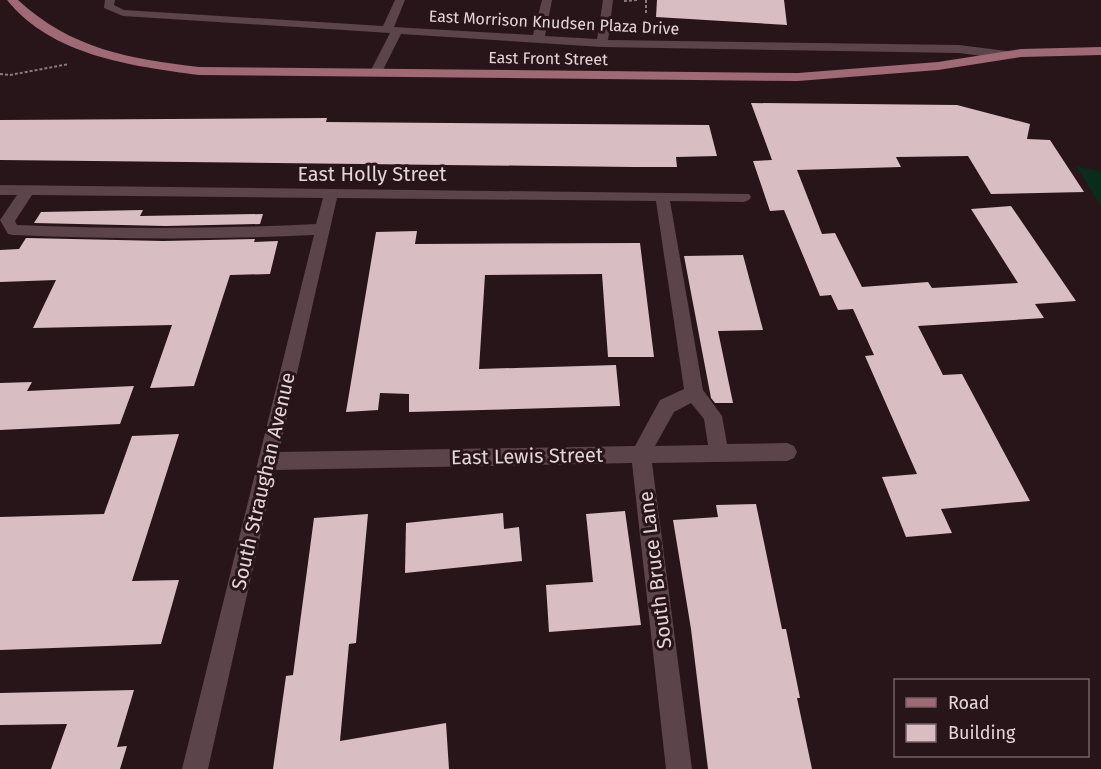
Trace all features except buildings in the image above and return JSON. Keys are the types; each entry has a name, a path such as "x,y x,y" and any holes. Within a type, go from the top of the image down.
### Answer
{"main road":[{"name":"East Front Street","path":"12,0 37,24 69,42 121,59 199,70 798,77 938,66 1007,55 1101,51"}],"street":[{"name":"East Morrison Knudsen Plaza Drive","path":"110,0 108,6 123,13 602,43 959,49 1007,55"},
{"path":"376,72 392,30 400,0"},
{"path":"538,39 547,0"},
{"path":"602,43 608,0"},
{"name":"East Holly Street","path":"0,190 744,197"},
{"path":"27,191 7,221 13,230 150,234 322,229"},
{"name":"South Straughan Avenue","path":"195,769 331,193"},
{"path":"662,196 694,393 713,416 719,453"},
{"path":"641,454 667,406 694,393"},
{"name":"East Lewis Street","path":"268,461 787,452"},
{"name":"South Bruce Lane","path":"641,454 679,769"}],"path":[{"path":"620,0 638,0"},
{"path":"646,0 646,14"},
{"path":"0,74 10,75 69,64"}],"green space":[{"path":"1076,166 1101,172 1101,206"}]}
